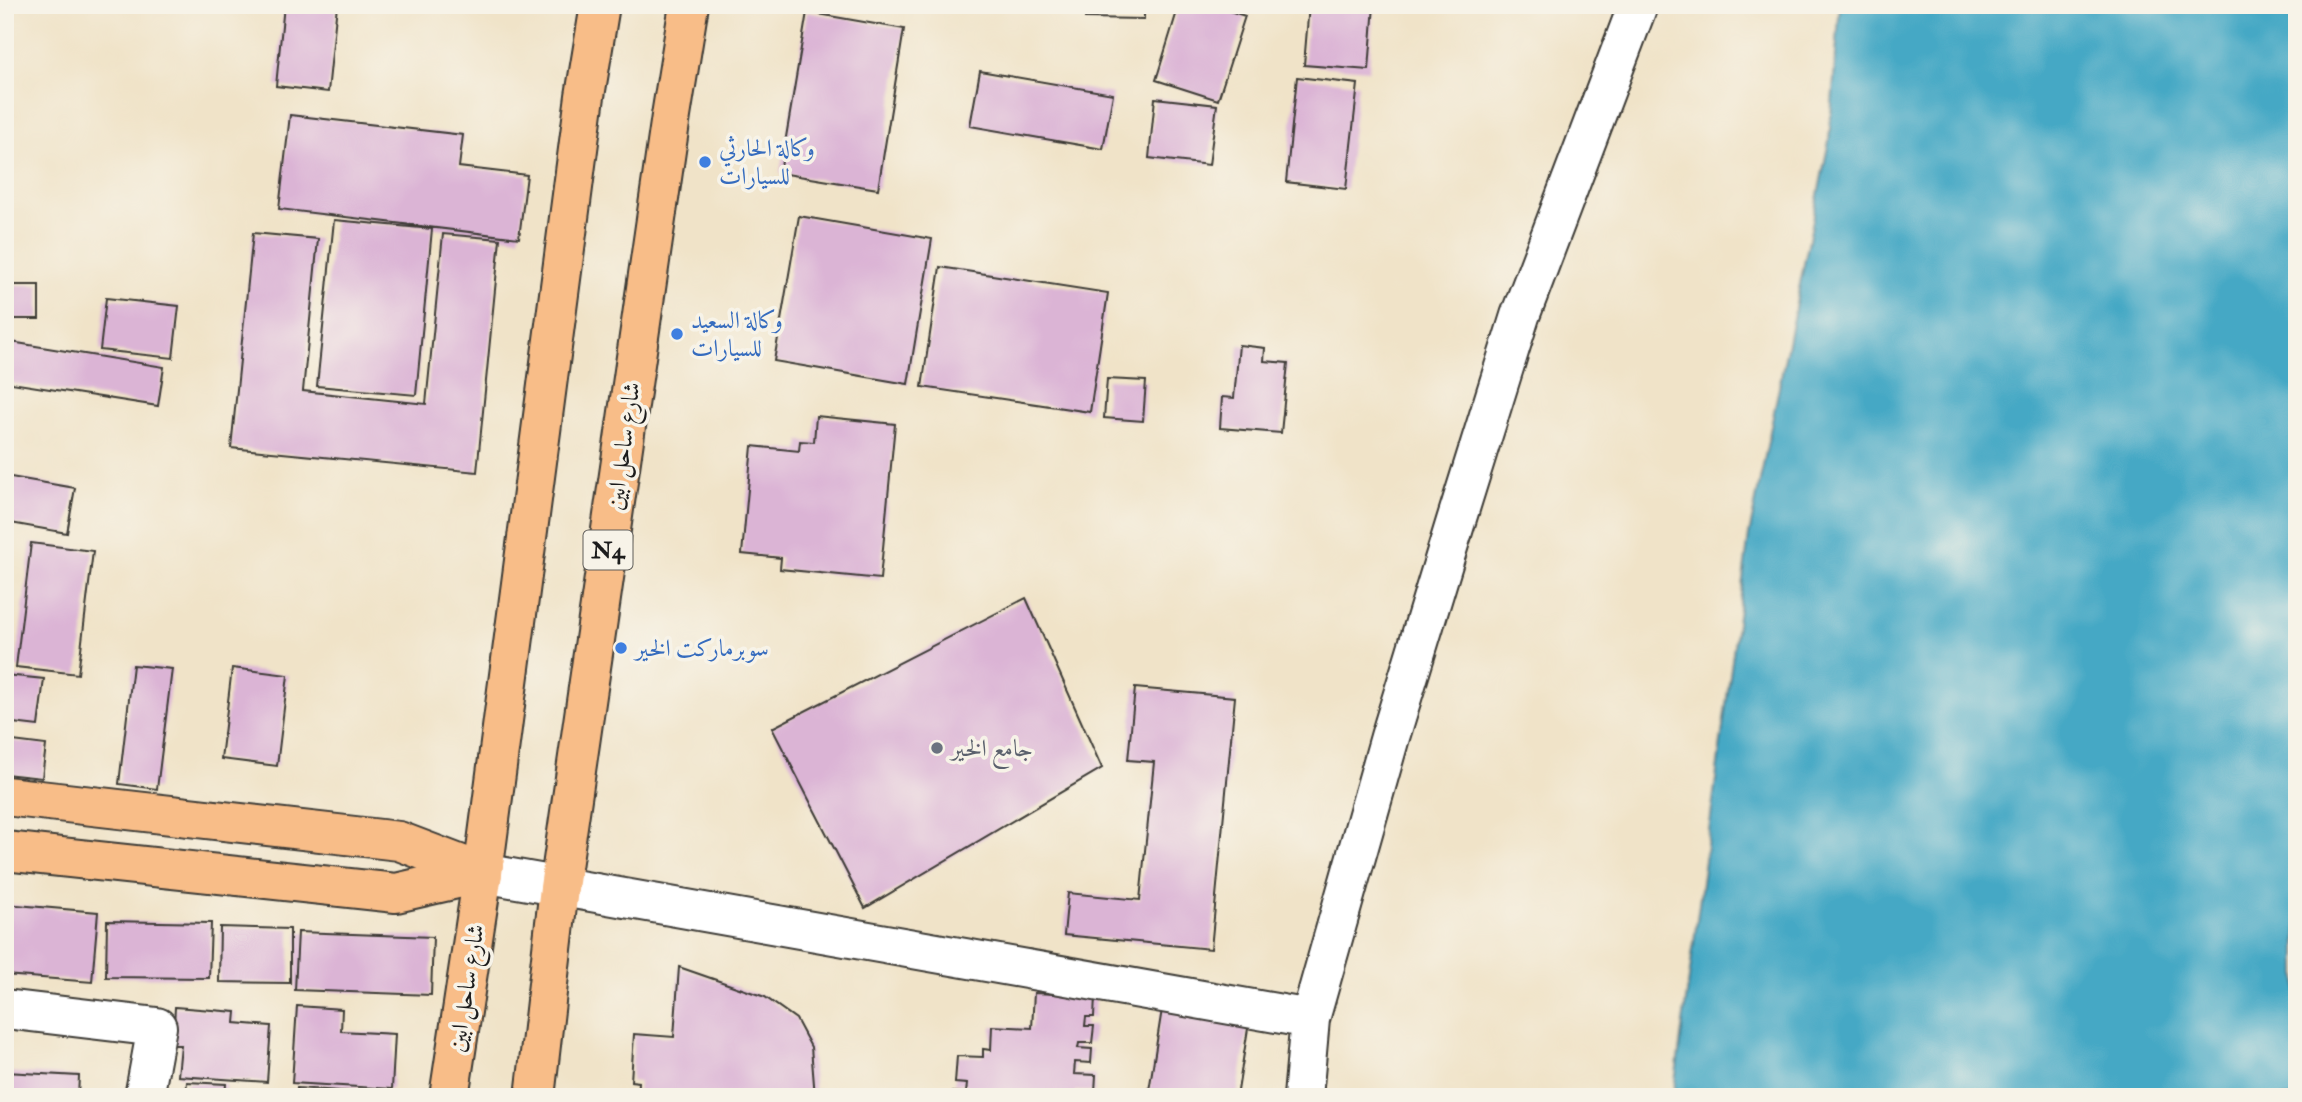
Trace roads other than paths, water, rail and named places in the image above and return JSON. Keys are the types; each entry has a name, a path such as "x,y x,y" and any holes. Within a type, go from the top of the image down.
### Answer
{"main road":[{"name":"شارع ساحل ابين","path":"449,1097 483,873 583,110 600,5"},
{"name":"شارع ساحل ابين","path":"535,1097 559,888 668,130 689,5"},
{"path":"5,796 399,841 483,873"},
{"path":"5,850 396,894 483,873"}],"street":[{"path":"1303,1097 1310,1019 1390,737 1520,316 1638,5"},
{"path":"483,873 1310,1019"},
{"path":"5,1009 156,1027 144,1097"}],"water":[{"path":"1840,5 2297,5 2297,1097 1673,1097 1749,535 1829,141"}],"place":[{"name":"وكالة الحارثي للسيارات","path":"705,162"},
{"name":"وكالة السعيد للسيارات","path":"677,334"},
{"name":"سوبرماركت الخير","path":"621,648"},
{"name":"جامع الخير","path":"937,748"}]}
